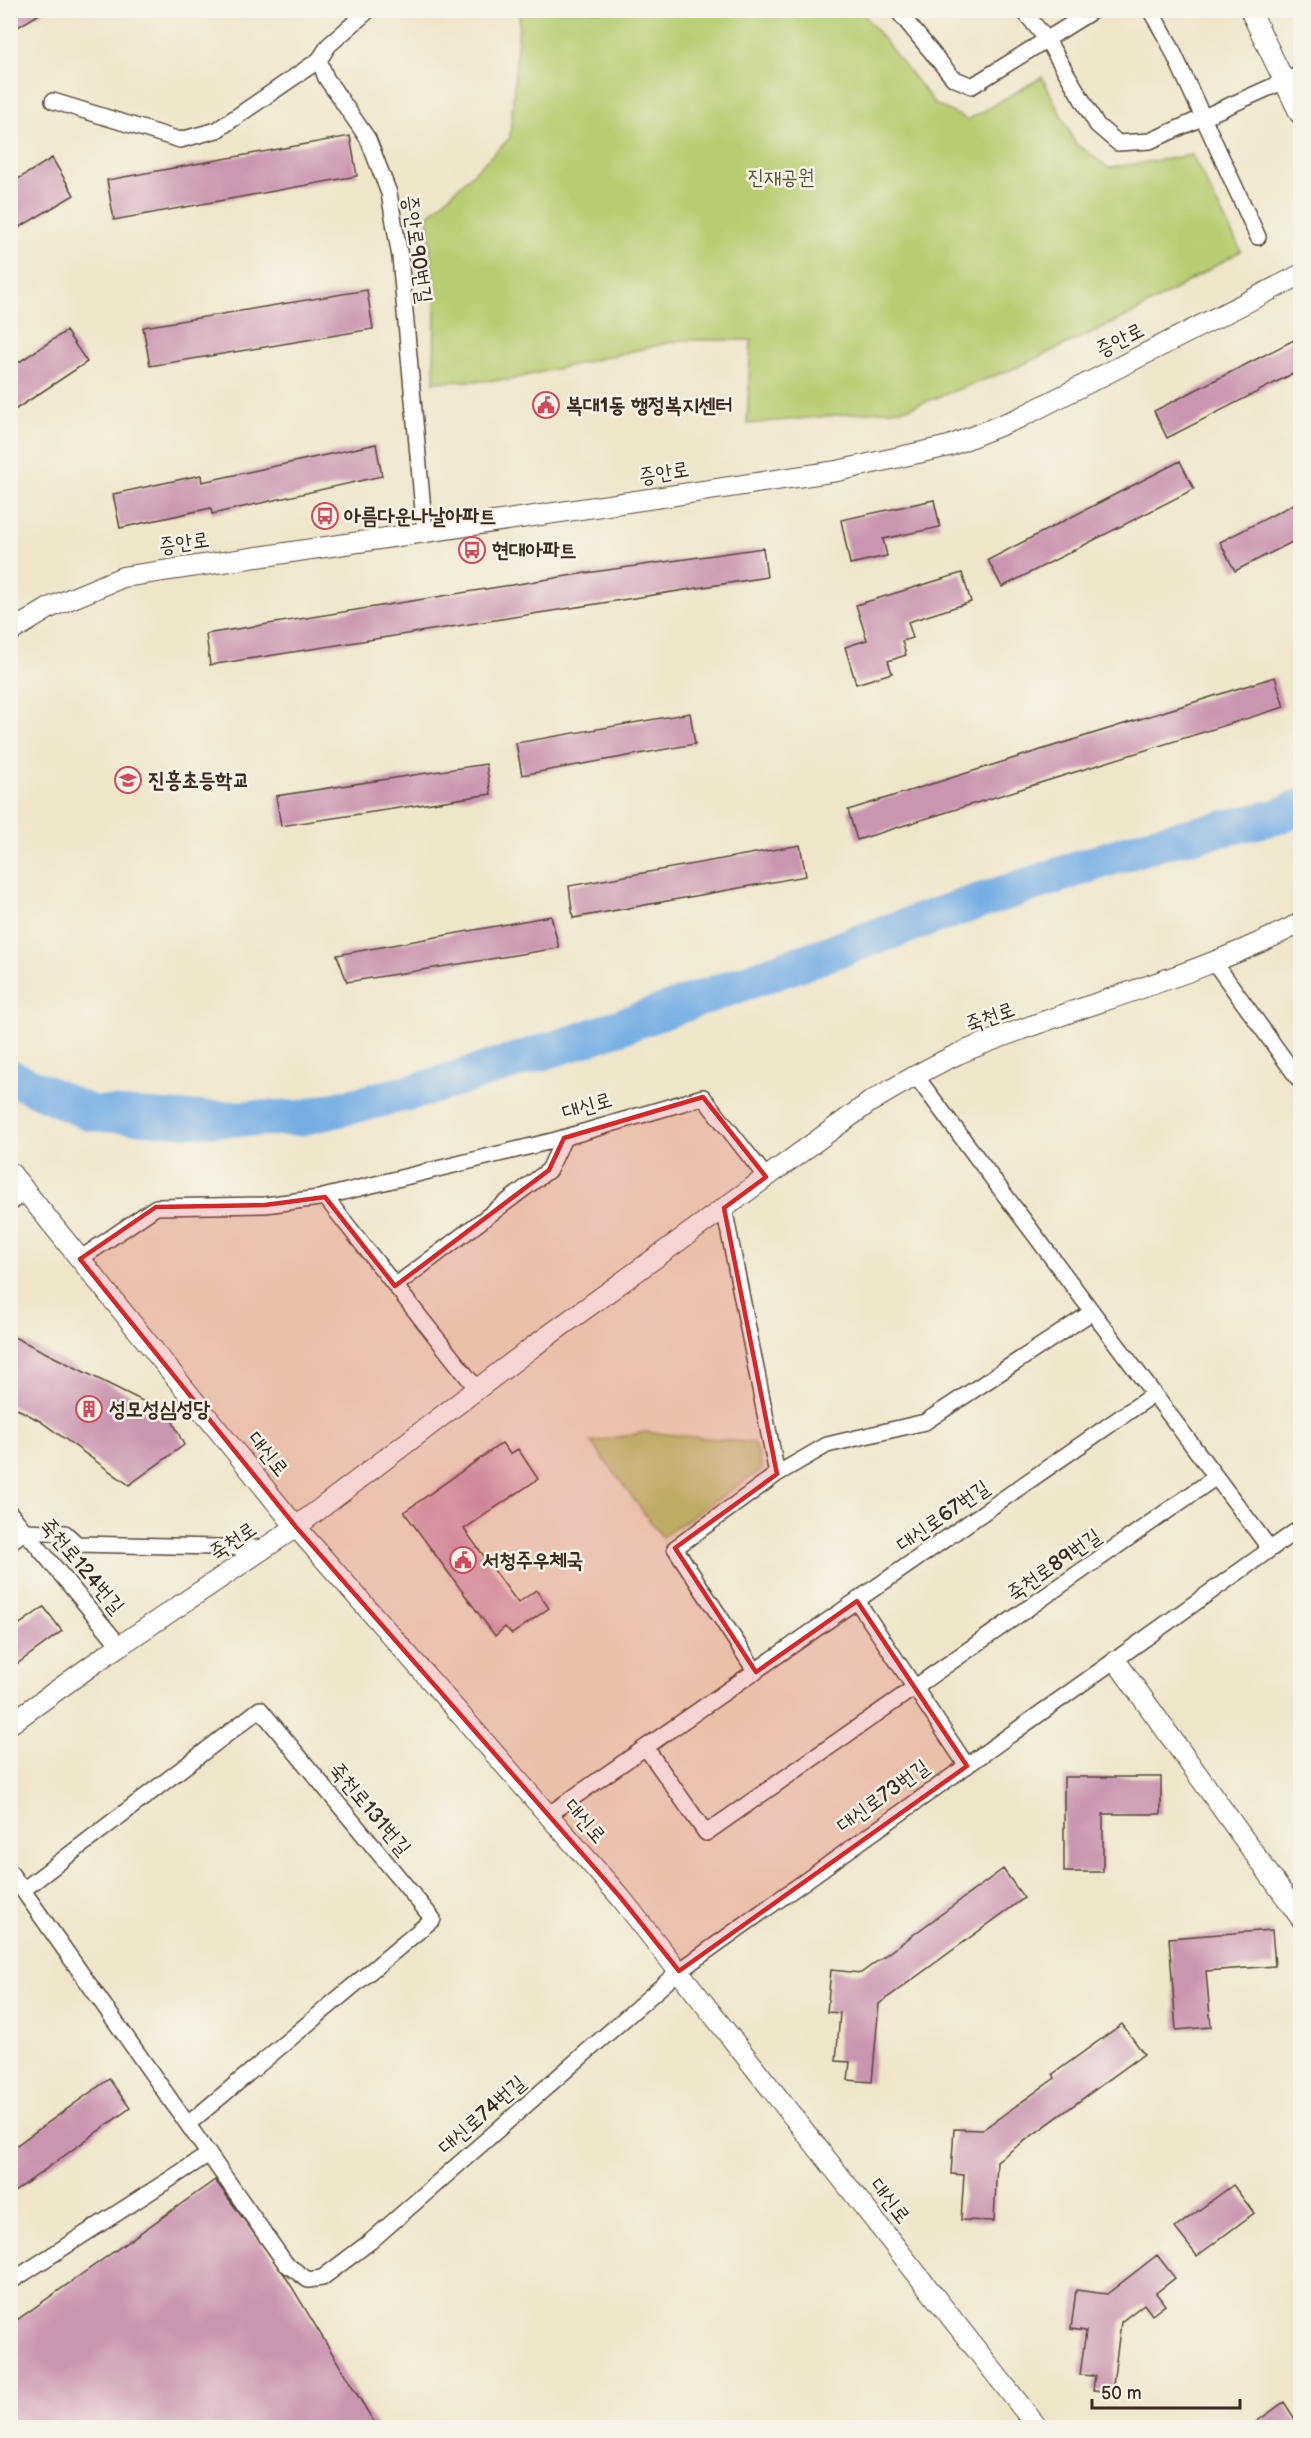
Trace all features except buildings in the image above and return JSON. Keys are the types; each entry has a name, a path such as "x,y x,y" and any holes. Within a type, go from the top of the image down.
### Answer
{"street":[{"path":"53,101 180,140 217,130 319,60 329,45 369,10"},
{"path":"897,10 953,78 972,86 1094,10"},
{"path":"1023,10 1047,40 1096,125 1118,143 1150,141 1293,79"},
{"path":"1150,10 1168,41 1258,237"},
{"path":"1250,10 1293,79 1300,114"},
{"name":"증안로90번길","path":"319,60 326,78 368,139 389,193 400,258 425,532"},
{"name":"증안로","path":"10,632 69,599 123,577 837,471 949,446 1019,418 1300,275"},
{"name":"죽천로","path":"10,1724 120,1646 296,1527 477,1389 870,1102 915,1075 959,1054 1214,962 1300,923"},
{"path":"1214,962 1300,1081"},
{"path":"915,1075 1270,1550"},
{"name":"대신로","path":"80,1259 156,1207 265,1205 325,1197 564,1138 703,1097 766,1177"},
{"path":"395,1286 549,1170 564,1138"},
{"name":"대신로","path":"16,1187 80,1259 296,1527 621,1898 1038,2427"},
{"path":"325,1197 477,1389"},
{"path":"724,1208 777,1474"},
{"path":"756,1672 675,1548 777,1474 827,1445 925,1422 1092,1312"},
{"name":"대신로67번길","path":"548,1815 1154,1394"},
{"name":"죽천로89번길","path":"916,1687 1216,1477"},
{"name":"죽천로124번길","path":"10,1513 120,1646"},
{"name":"대신로73번길","path":"679,1971 1300,1528"},
{"path":"10,1542 26,1531 65,1533 77,1544 264,1548"},
{"path":"857,1601 967,1766"},
{"path":"1116,1661 1300,1917"},
{"path":"646,1748 706,1833 916,1687"},
{"name":"죽천로131번길","path":"23,1890 260,1709 433,1919 188,2124"},
{"path":"10,1872 209,2154 10,2282"},
{"name":"대신로74번길","path":"209,2154 286,2264 308,2280 322,2278 371,2241 679,1971"}],"highlighted area":[{"path":"703,1097 766,1177 724,1208 777,1474 675,1548 756,1672 857,1601 967,1766 679,1971 621,1898 296,1527 80,1259 156,1207 265,1205 325,1197 395,1286 549,1170 564,1138"}],"green space":[{"name":"진재공원","path":"520,11 861,11 935,104 968,120 1042,77 1075,143 1109,168 1192,155 1241,251 1136,312 1015,368 909,408 747,424 751,340 680,340 508,380 434,382 435,305 428,216 510,138"},
{"path":"646,1432 754,1443 762,1469 662,1537 591,1442"}],"waterway":[{"path":"10,1077 90,1113 179,1119 300,1118 421,1090 582,1040 929,918 1153,844 1276,817 1300,807"}],"place":[{"name":"복대1동 행정복지센터","path":"546,405"},
{"name":"아름다운나날아파트","path":"325,516"},
{"name":"현대아파트","path":"472,550"},
{"name":"진흥초등학교","path":"128,780"},
{"name":"성모성심성당","path":"89,1409"},
{"name":"서청주우체국","path":"463,1560"}]}
